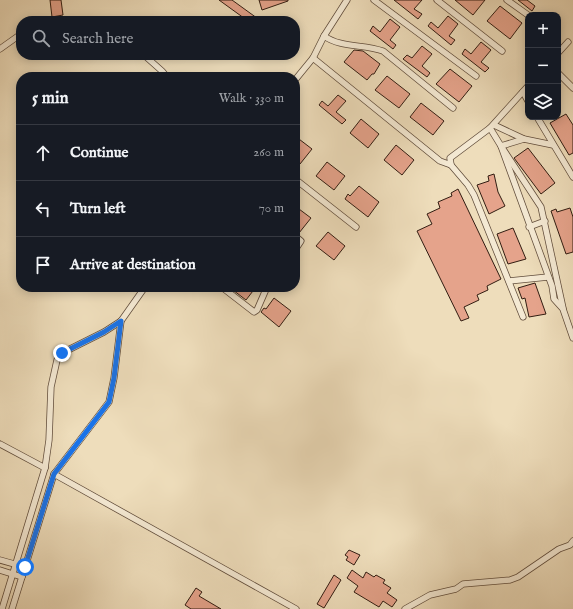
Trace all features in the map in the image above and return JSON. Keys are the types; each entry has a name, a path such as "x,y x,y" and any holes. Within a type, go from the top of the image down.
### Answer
{"street":[{"path":"300,74 313,58 324,36 347,0"},
{"path":"374,0 476,76"},
{"path":"437,0 502,52"},
{"path":"507,0 525,13"},
{"path":"324,36 339,43 372,47 383,51 453,108"},
{"path":"0,49 16,38"},
{"path":"561,50 568,42"},
{"path":"313,58 440,161 451,165 468,185 474,195 510,281 523,317"},
{"path":"150,60 163,72"},
{"path":"561,76 573,88"},
{"path":"440,161 450,158 492,127 525,90"},
{"path":"523,92 525,96"},
{"path":"539,120 573,177"},
{"path":"492,127 524,139 553,144"},
{"path":"492,127 502,146 538,200 546,221 563,309 572,336"},
{"path":"502,146 524,139"},
{"path":"502,146 529,227 548,277 554,299 563,309"},
{"path":"450,158 451,165"},
{"path":"300,183 356,227"},
{"path":"529,227 546,221"},
{"path":"510,281 548,277"},
{"path":"2,609 45,468 49,440 51,387 57,360 62,353 104,332 121,321 142,292"},
{"path":"229,292 254,312 257,310 266,292"},
{"path":"12,609 54,474 109,402 114,378 121,321"},
{"path":"0,444 45,468"},
{"path":"54,474 296,609"},
{"path":"405,609 430,595 456,588 462,584 510,580 526,573 539,562 559,549 572,543"},
{"path":"0,560 25,567"},
{"path":"0,570 22,577"}],"building":[{"path":"50,0 61,0 63,15 52,16"},
{"path":"219,0 232,0 254,16 241,16"},
{"path":"259,0 288,0 288,1 262,10"},
{"path":"394,0 422,0 414,9 422,14 418,19"},
{"path":"455,0 485,0 473,15"},
{"path":"518,0 527,0 535,6 532,11"},
{"path":"500,6 522,23 510,39 487,21"},
{"path":"448,16 458,24 449,36 455,40 451,45 428,26 431,22 438,28"},
{"path":"390,19 400,27 390,40 396,45 393,49 370,31 373,26 380,32"},
{"path":"481,42 491,50 481,62 489,68 485,72 462,54 465,49 471,54"},
{"path":"422,46 432,54 422,66 430,73 427,77 403,59 407,55 412,58"},
{"path":"354,50 363,51 380,64 374,74 372,74 367,80 344,62"},
{"path":"450,69 472,86 459,102 436,84"},
{"path":"387,76 410,94 399,108 375,90"},
{"path":"338,95 346,101 336,112 346,120 342,124 319,105 322,101 328,106"},
{"path":"421,103 444,121 433,135 410,117"},
{"path":"566,114 573,125 573,153 569,155 550,123 555,120 561,120 561,117"},
{"path":"361,119 379,134 368,148 350,133"},
{"path":"300,140 312,149 300,164"},
{"path":"396,145 414,160 402,175 384,160"},
{"path":"528,148 555,183 541,194 514,158"},
{"path":"327,162 345,176 334,190 316,176"},
{"path":"494,174 498,192 505,206 489,214 477,185 489,181 488,176"},
{"path":"359,186 379,202 368,217 345,199 348,194 350,196"},
{"path":"458,189 501,279 487,286 488,290 477,295 479,300 464,307 469,318 461,321 417,231 432,224 427,214 440,208 438,202 452,196 451,193"},
{"path":"570,208 573,217 573,252 566,254 551,211 556,209 557,212"},
{"path":"300,210 311,218 300,232"},
{"path":"513,228 526,259 508,264 497,234"},
{"path":"328,232 345,246 334,260 316,246"},
{"path":"535,283 546,314 529,317 525,298 522,299 518,288"},
{"path":"236,292 252,292 246,300"},
{"path":"274,298 291,311 279,327 261,312 264,308 266,309"},
{"path":"349,550 360,555 354,565 346,560 348,557 345,555"},
{"path":"352,570 363,578 366,572 374,577 376,575 385,580 383,583 391,588 387,593 397,600 392,607 383,601 379,607 354,592 358,586 347,578"},
{"path":"334,575 341,580 324,608 317,604"},
{"path":"196,588 202,592 199,596 221,609 191,609 185,605"}],"route":[{"path":"25,567 54,474 63,460 104,411 112,396 121,321 104,332 62,353"}]}
